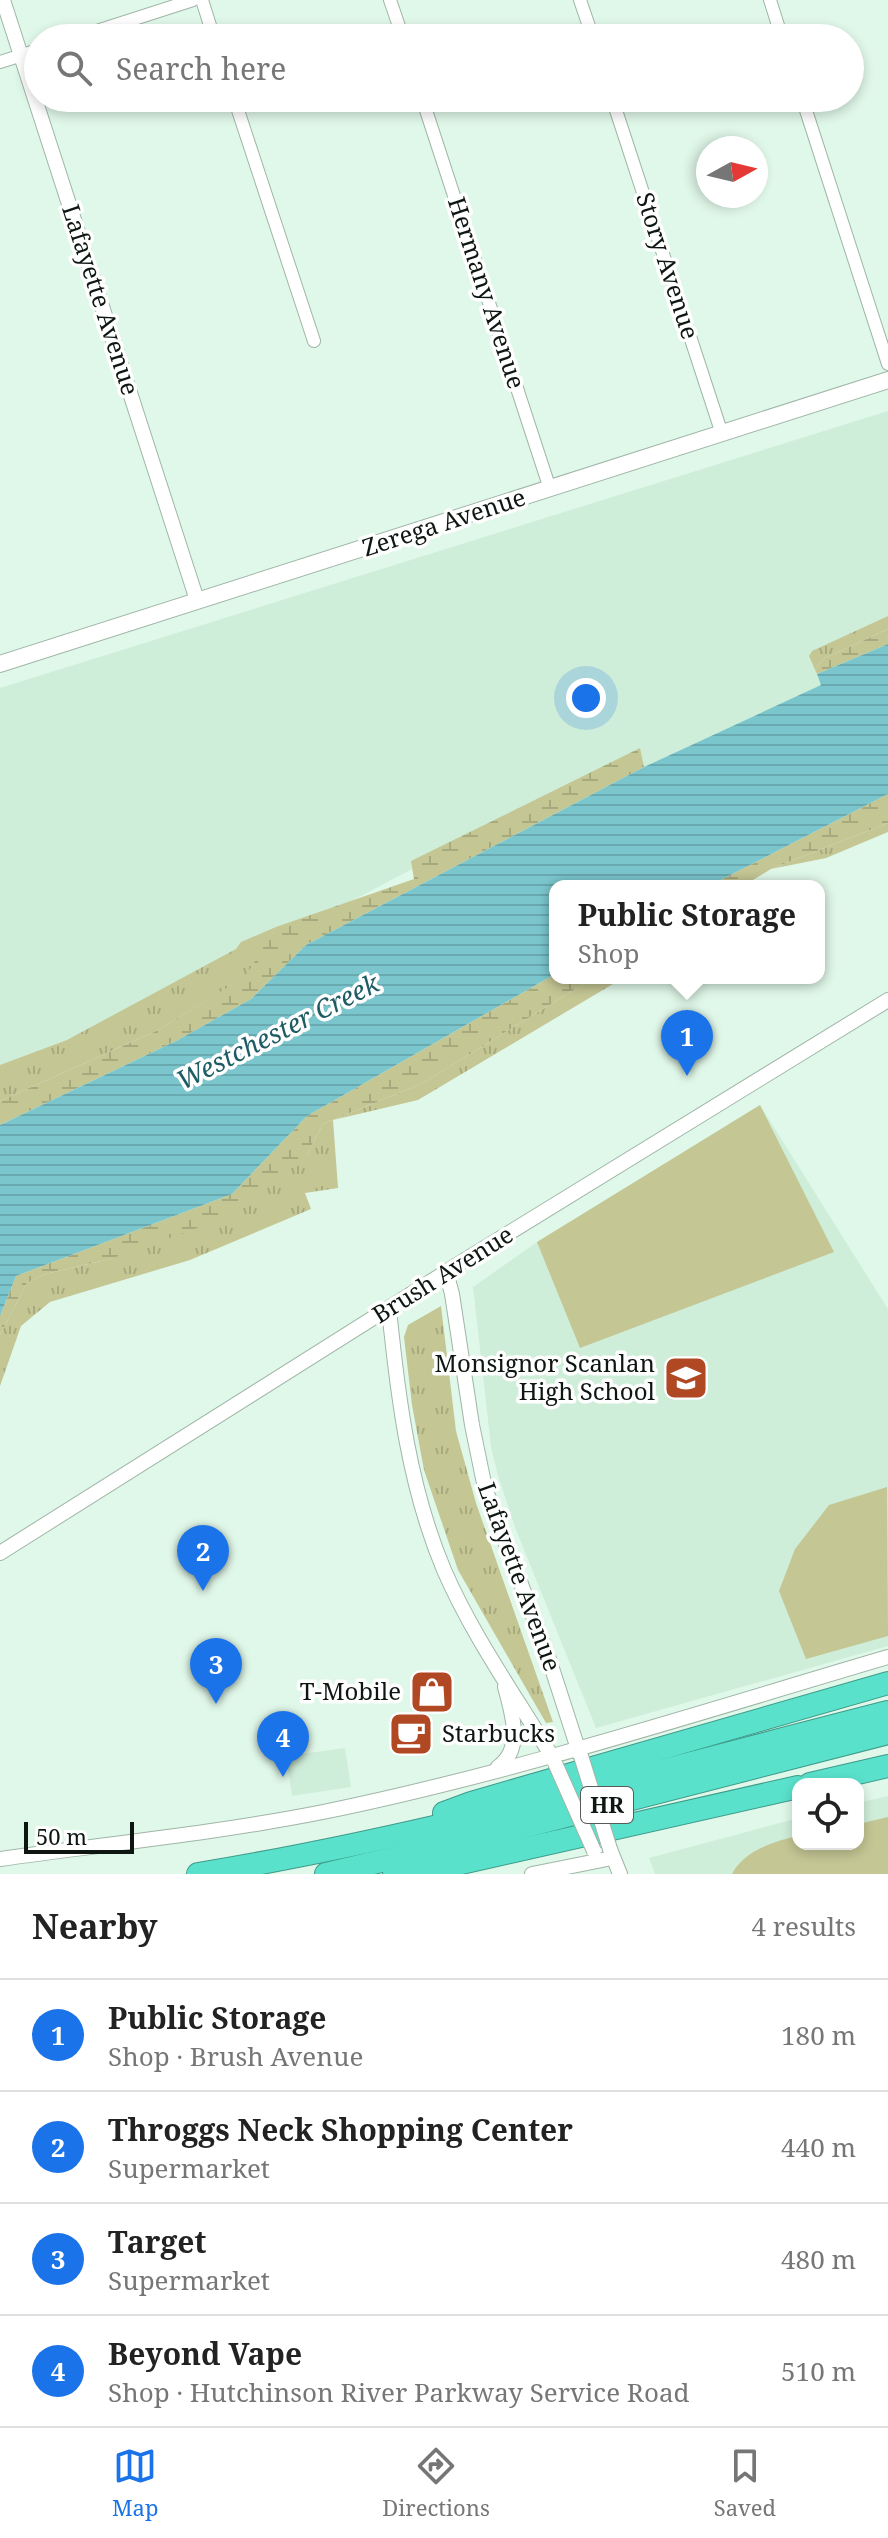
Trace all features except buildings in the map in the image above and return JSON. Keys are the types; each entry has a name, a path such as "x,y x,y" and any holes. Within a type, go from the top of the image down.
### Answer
{"highway":[{"path":"375,1841 471,1803 888,1683"},
{"path":"198,1874 375,1841 888,1712"},
{"name":"HR","path":"326,1874 492,1835 888,1733"},
{"path":"839,1778 882,1769"},
{"path":"394,1874 417,1873 792,1788"}],"main road":[{"name":"Zerega Avenue","path":"0,664 888,380"}],"street":[{"name":"Lafayette Avenue","path":"3,0 24,64"},
{"path":"118,24 193,0"},
{"path":"202,0 210,24"},
{"path":"390,0 398,24"},
{"path":"580,0 588,24"},
{"path":"770,0 778,24"},
{"path":"0,62 24,54"},
{"name":"Lafayette Avenue","path":"39,112 197,600"},
{"path":"239,112 314,341"},
{"name":"Hermany Avenue","path":"427,112 550,489"},
{"name":"Story Avenue","path":"617,112 722,434"},
{"path":"807,112 888,364"},
{"name":"Brush Avenue","path":"0,1553 446,1272 888,1000"},
{"name":"Lafayette Avenue","path":"446,1272 485,1488 548,1656 579,1751 603,1855"},
{"name":"Lafayette Avenue","path":"389,1309 400,1410 425,1515 438,1554 457,1597 553,1759 603,1855 620,1874"},
{"path":"0,1859 308,1814 553,1759 888,1657"},
{"path":"489,1772 505,1762 514,1743 502,1675"},
{"path":"532,1874 603,1855"}],"shaded area":[{"path":"888,411 888,616 810,653 822,685 644,767 639,749 0,1087 0,688"},
{"name":"Monsignor Scanlan High School","path":"760,1105 888,1309 888,1646 596,1728 516,1530 498,1476 491,1447 473,1287 537,1242"},
{"path":"345,1748 351,1787 292,1796 286,1756"},
{"path":"888,1796 888,1874 655,1874 649,1858 792,1820 792,1850 864,1850 864,1802"}],"green space":[{"path":"888,616 888,629 823,659 815,670 809,656 812,651"},
{"path":"888,629 888,644 817,674 815,670 823,659"},
{"path":"640,748 644,767 306,945 251,999 178,1040 0,1125 0,1101 156,1031 245,977 276,927 414,879 411,861"},
{"path":"888,794 888,823 771,869 753,880 721,880"},
{"path":"888,823 888,832 826,858 771,869"},
{"path":"276,927 246,977 156,1031 0,1101 0,1065 67,1040 236,949 241,942"},
{"path":"549,977 549,984 583,984 423,1083 323,1124 307,1154 231,1216 110,1259 45,1274 27,1283 0,1335 0,1316 16,1276 232,1194 307,1116"},
{"path":"583,984 613,984 418,1100 333,1120 338,1188 305,1193 311,1209 190,1260 50,1302 21,1326 0,1386 0,1335 27,1283 45,1274 110,1259 307,1154 323,1124 423,1083"},
{"path":"760,1105 834,1252 580,1348 537,1242"},
{"path":"441,1306 456,1431 476,1503 553,1722 546,1723 458,1570 424,1470 404,1337 408,1325"},
{"path":"887,1487 888,1636 806,1659 779,1591 795,1549 829,1505"},
{"path":"888,1817 888,1874 732,1874 752,1853 792,1838 792,1850 864,1850 864,1823"}],"water":[{"name":"Westchester Creek","path":"888,644 888,794 721,880 549,880 549,977 307,1116 232,1194 16,1276 0,1316 0,1125 178,1040 251,999 306,945 644,767 821,685 817,674"}],"place":[{"name":"Public Storage","path":"687,1076"},
{"name":"Monsignor Scanlan High School","path":"686,1378"},
{"name":"Throggs Neck Shopping Center","path":"203,1591"},
{"name":"T-Mobile","path":"432,1692"},
{"name":"Target","path":"216,1704"},
{"name":"Starbucks","path":"411,1734"},
{"name":"Beyond Vape","path":"283,1777"}]}
